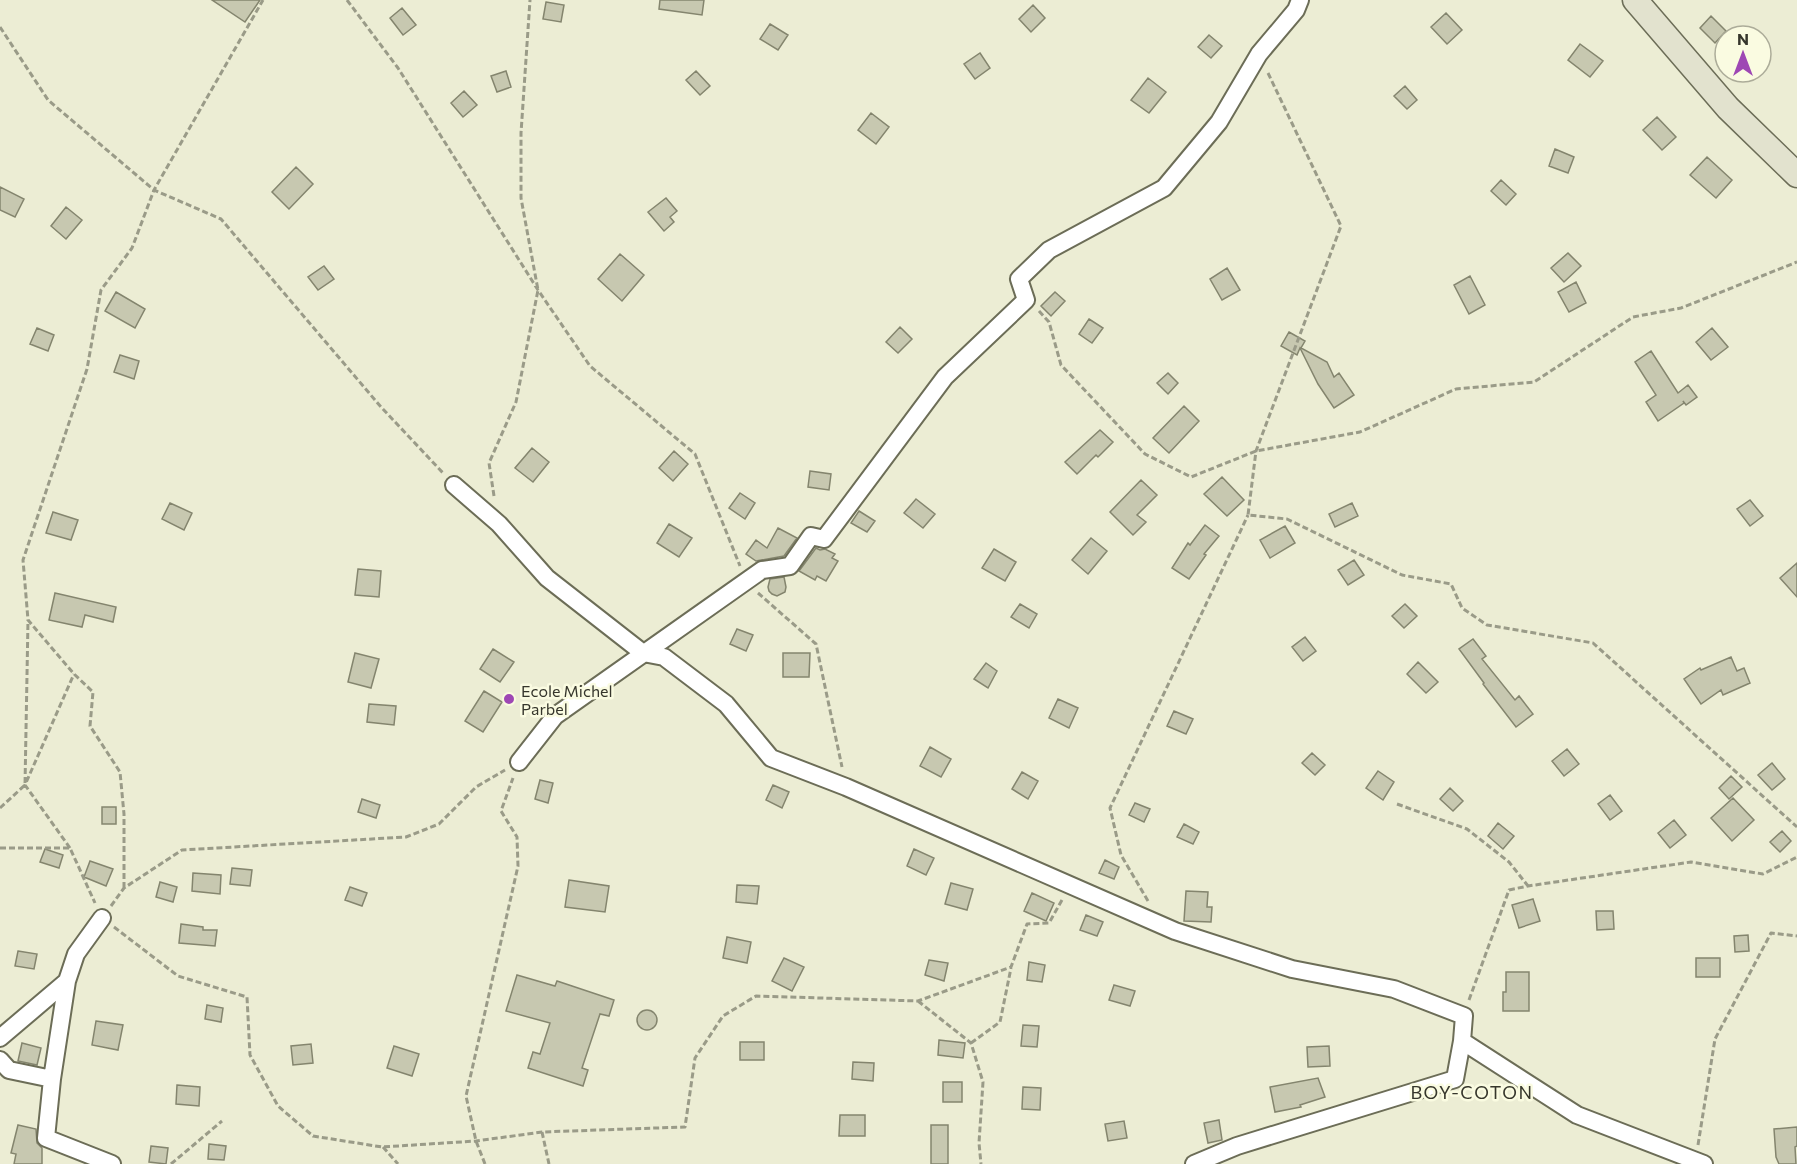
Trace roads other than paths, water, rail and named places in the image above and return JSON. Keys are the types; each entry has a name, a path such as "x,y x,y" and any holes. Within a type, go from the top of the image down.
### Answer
{"main road":[{"path":"1635,0 1728,108 1797,175"}],"street":[{"path":"519,762 555,716 762,570 790,566 811,536 824,539 945,377 1026,300 1019,279 1049,250 1164,188 1219,122 1259,54 1296,10 1300,0"},
{"path":"454,485 499,524 547,579 643,653 664,657 726,704 771,758 846,787 1175,931 1292,969 1394,988 1464,1016 1455,1079 1237,1146 1194,1164"},
{"path":"102,918 76,954 67,981 52,1079 46,1138 112,1164"},
{"path":"0,1038 67,981"},
{"path":"1462,1041 1577,1115 1701,1163"},
{"path":"0,1060 9,1070 52,1079"}],"place":[{"name":"Ecole Michel Parbel","path":"509,699"}],"district":[{"name":"BOY-COTON","path":"1472,1092"}]}
